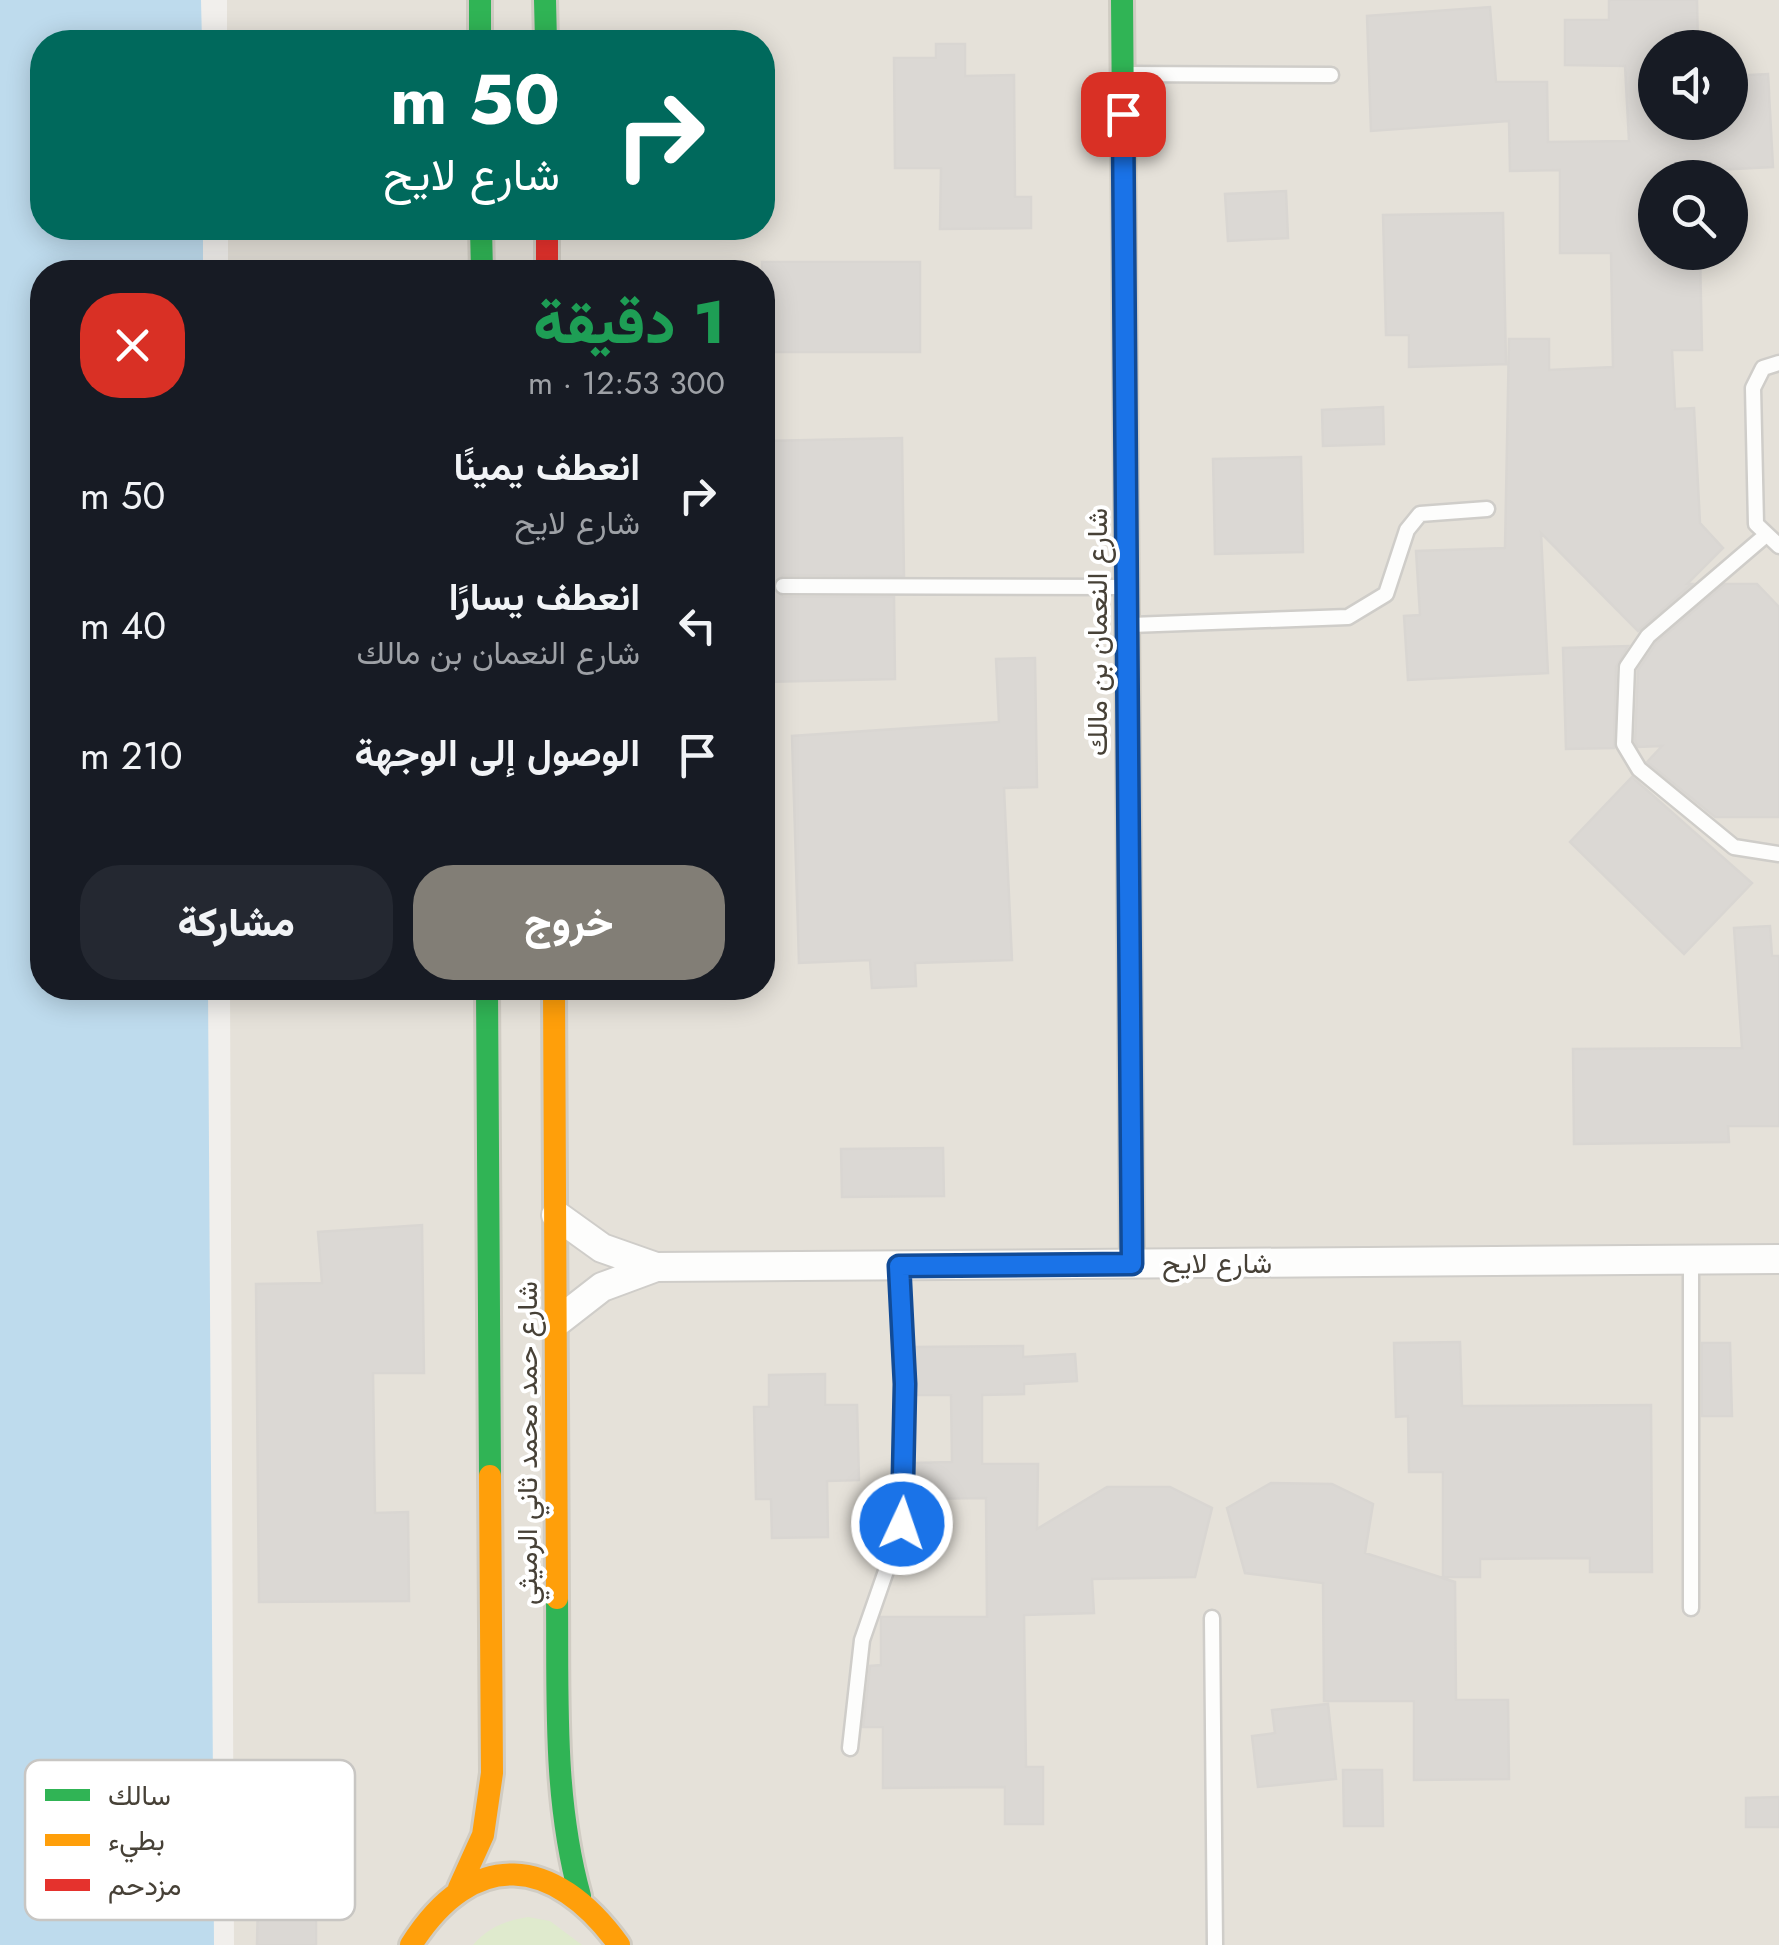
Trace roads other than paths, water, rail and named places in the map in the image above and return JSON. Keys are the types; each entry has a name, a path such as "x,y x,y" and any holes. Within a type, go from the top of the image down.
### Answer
{"street":[{"path":"480,0 480,30"},
{"path":"546,0 546,30"},
{"name":"شارع النعمان بن مالك","path":"1122,0 1132,1264"},
{"name":"شارع حمد محمد ثاني الرميثي","path":"460,1888 482,1835 492,1774 487,1000"},
{"name":"شارع حمد محمد ثاني الرميثي","path":"554,1000 558,1780 564,1839 580,1896"},
{"name":"شارع لايح","path":"556,1215 602,1248 656,1267 1779,1258"},
{"name":"شارع لايح","path":"556,1322 602,1287 656,1267"},
{"path":"411,1945 438,1905 460,1888 483,1878 533,1876 580,1896 603,1918 619,1945"}],"lane":[{"path":"1123,74 1331,76"},
{"path":"1779,363 1764,368 1753,388 1756,524 1779,546"},
{"path":"1127,625 1348,617 1386,594 1407,530 1420,514 1488,509"},
{"path":"1766,535 1648,636 1627,666 1624,744 1640,769 1734,847 1779,854"},
{"path":"783,586 1126,588"},
{"path":"1691,1259 1691,1608"},
{"path":"850,1748 862,1640 902,1524 906,1401 899,1266"},
{"path":"1212,1618 1215,1945"}],"water":[{"path":"0,0 201,0 202,30 30,30 30,240 203,240 203,260 30,260 30,1000 208,1000 213,1760 25,1760 25,1920 214,1920 214,1945 0,1945"}]}
